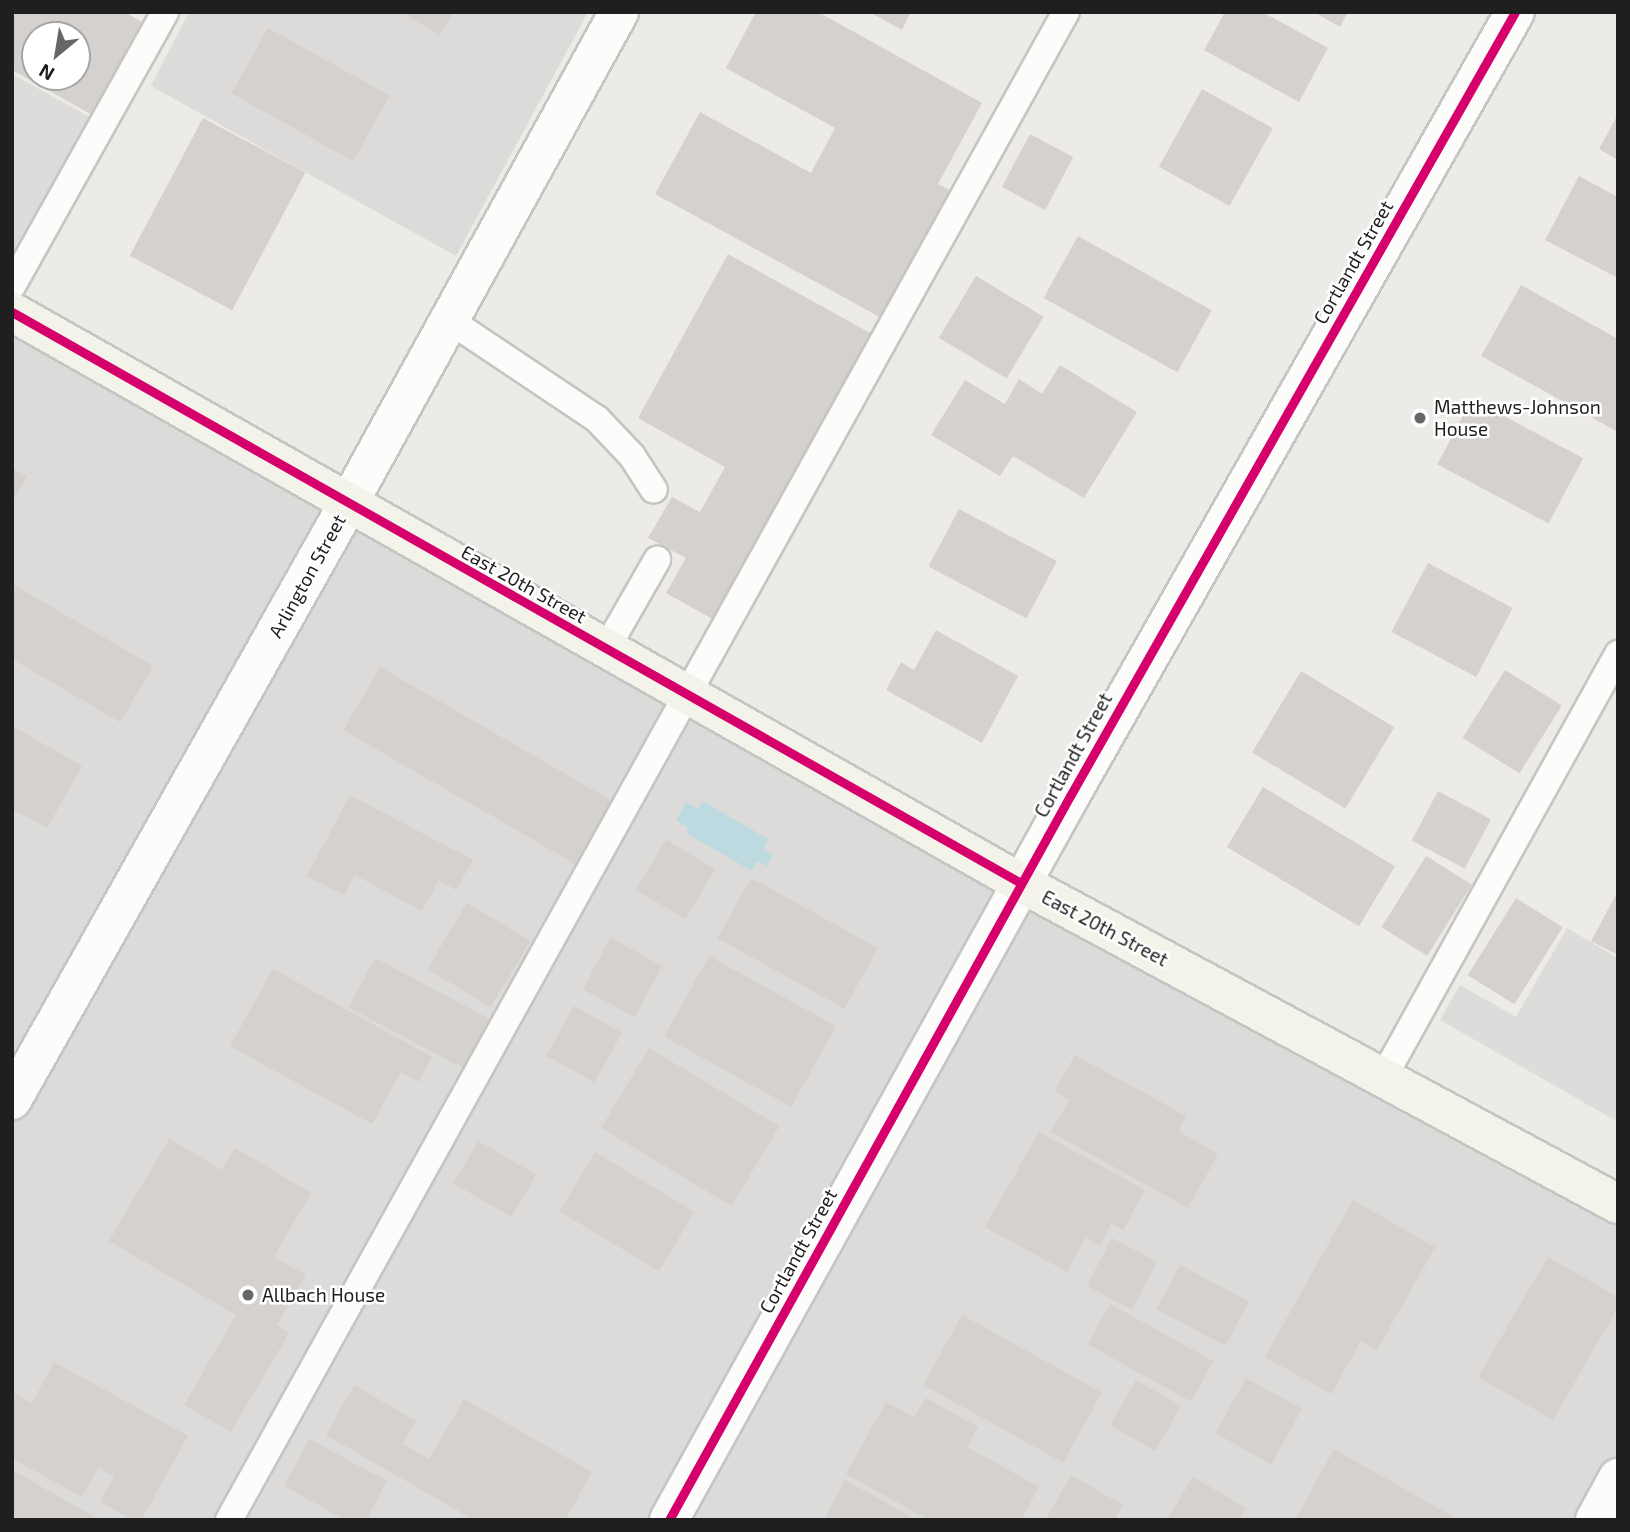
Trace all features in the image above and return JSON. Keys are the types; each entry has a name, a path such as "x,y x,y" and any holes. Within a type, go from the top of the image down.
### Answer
{"main road":[{"name":"East 20th Street","path":"12,312 1021,883 1618,1204"}],"street":[{"name":"Arlington Street","path":"12,1100 348,504 619,12"},
{"name":"Cortlandt Street","path":"669,1520 1021,883 1515,12"},
{"path":"1595,1520 1618,1478"}],"lane":[{"path":"12,286 165,12"},
{"path":"229,1520 1066,12"},
{"path":"449,320 597,419 632,456 654,490"},
{"path":"606,649 657,560"},
{"path":"1383,1078 1618,654"}],"shaded area":[{"path":"189,12 588,12 456,256 151,86"},
{"path":"12,74 21,79 21,91 43,91 97,121 19,261 12,257"},
{"path":"12,308 1618,1201 1618,1520 12,1520"},
{"path":"1567,928 1618,958 1618,1122 1440,1020 1460,985 1516,1017"},
{"path":"1237,1130 1350,1196 1279,1319 1166,1254"},
{"path":"1380,1155 1440,1190 1417,1229 1357,1195"},
{"path":"1465,1203 1546,1249 1465,1389 1551,1438 1525,1482 1360,1387"}],"water":[{"path":"703,801 768,839 763,849 773,855 767,866 757,861 752,871 686,833 688,828 676,820 686,802 698,809"}],"building":[{"path":"12,12 125,12 145,24 94,116 49,91 91,91 91,21 21,21 21,75 12,70"},
{"path":"401,12 454,12 440,35"},
{"path":"756,12 818,12 982,103 938,184 957,194 887,321 655,194 700,112 811,173 835,128 726,68"},
{"path":"869,12 911,12 902,30"},
{"path":"1225,12 1262,12 1328,48 1299,102 1204,50"},
{"path":"1314,12 1348,12 1340,27"},
{"path":"268,28 390,95 353,161 232,94"},
{"path":"1202,89 1273,128 1230,206 1159,167"},
{"path":"1618,114 1618,160 1599,149"},
{"path":"203,118 305,172 232,310 130,256"},
{"path":"1030,134 1073,157 1045,210 1002,187"},
{"path":"1579,176 1618,197 1618,278 1545,240"},
{"path":"1078,236 1212,310 1177,372 1044,298"},
{"path":"728,254 881,339 723,625 666,593 686,558 648,538 672,497 700,512 725,467 638,418"},
{"path":"976,276 1044,317 1007,378 939,338"},
{"path":"1521,285 1618,339 1618,432 1481,356"},
{"path":"1060,365 1137,412 1084,498 1013,456 1000,476 931,435 965,380 1005,404 1019,379 1042,394"},
{"path":"1472,399 1583,458 1549,523 1437,464"},
{"path":"12,468 27,476 12,502"},
{"path":"959,509 1057,561 1026,619 928,566"},
{"path":"1428,563 1513,608 1476,677 1391,632"},
{"path":"12,584 153,666 120,722 12,659"},
{"path":"936,630 1018,676 982,743 886,690 901,662 914,670"},
{"path":"380,667 614,802 577,865 344,730"},
{"path":"1505,670 1562,706 1519,773 1463,738"},
{"path":"1301,671 1394,727 1346,809 1252,752"},
{"path":"12,726 82,766 47,828 12,809"},
{"path":"1263,787 1395,866 1359,926 1227,847"},
{"path":"1438,791 1491,819 1465,869 1412,840"},
{"path":"350,795 473,860 456,890 439,880 422,911 355,875 344,895 307,876"},
{"path":"666,840 715,869 685,919 636,890"},
{"path":"1426,856 1472,885 1427,956 1381,927"},
{"path":"751,878 878,948 844,1009 718,938"},
{"path":"1618,891 1618,955 1591,941"},
{"path":"1516,898 1563,927 1514,1004 1468,975"},
{"path":"467,903 530,941 491,1007 427,969"},
{"path":"610,938 662,966 635,1017 583,989"},
{"path":"709,956 836,1026 791,1107 664,1036"},
{"path":"375,958 489,1019 463,1068 349,1007"},
{"path":"273,969 432,1057 419,1082 401,1072 372,1124 230,1046"},
{"path":"574,1006 622,1033 594,1083 546,1056"},
{"path":"649,1048 779,1126 731,1206 601,1128"},
{"path":"1075,1055 1186,1116 1178,1131 1218,1154 1188,1208 1051,1132 1069,1100 1055,1091"},
{"path":"1039,1132 1145,1190 1123,1230 1111,1224 1100,1245 1086,1237 1067,1272 985,1227"},
{"name":"Allbach House","path":"169,1139 222,1170 235,1148 311,1193 274,1257 306,1275 277,1325 289,1333 231,1432 184,1405 236,1315 109,1241"},
{"path":"478,1141 536,1174 512,1217 454,1183"},
{"path":"595,1152 694,1212 659,1271 559,1211"},
{"path":"1353,1200 1435,1247 1377,1350 1361,1341 1331,1394 1265,1357"},
{"path":"1112,1238 1157,1262 1132,1310 1087,1286"},
{"path":"1548,1257 1618,1297 1618,1307 1553,1420 1478,1377"},
{"path":"1180,1265 1249,1302 1225,1346 1157,1309"},
{"path":"1110,1304 1213,1361 1191,1401 1088,1344"},
{"path":"962,1315 1102,1393 1063,1463 923,1385"},
{"path":"54,1362 188,1436 141,1520 133,1520 100,1502 114,1476 98,1467 82,1497 12,1458 12,1392 32,1403"},
{"path":"1246,1378 1302,1409 1271,1464 1215,1433"},
{"path":"1136,1380 1181,1406 1155,1451 1110,1425"},
{"path":"354,1385 416,1421 403,1444 429,1459 464,1399 592,1472 565,1520 474,1520 326,1435"},
{"path":"926,1398 978,1427 967,1447 1039,1487 1021,1520 929,1520 846,1474 886,1402 914,1417"},
{"path":"309,1439 387,1481 366,1520 346,1520 284,1486"},
{"path":"1334,1449 1459,1520 1295,1520"},
{"path":"12,1470 100,1520 12,1520"},
{"path":"1071,1475 1123,1505 1114,1520 1045,1520"},
{"path":"1193,1477 1246,1508 1239,1520 1167,1520"},
{"path":"845,1480 917,1520 824,1520"}],"cycle path":[{"path":"669,1520 1070,796 1515,12"},
{"path":"12,312 1021,883"}],"place":[{"name":"Matthews-Johnson House","path":"1420,418"},
{"name":"Allbach House","path":"248,1295"}]}
